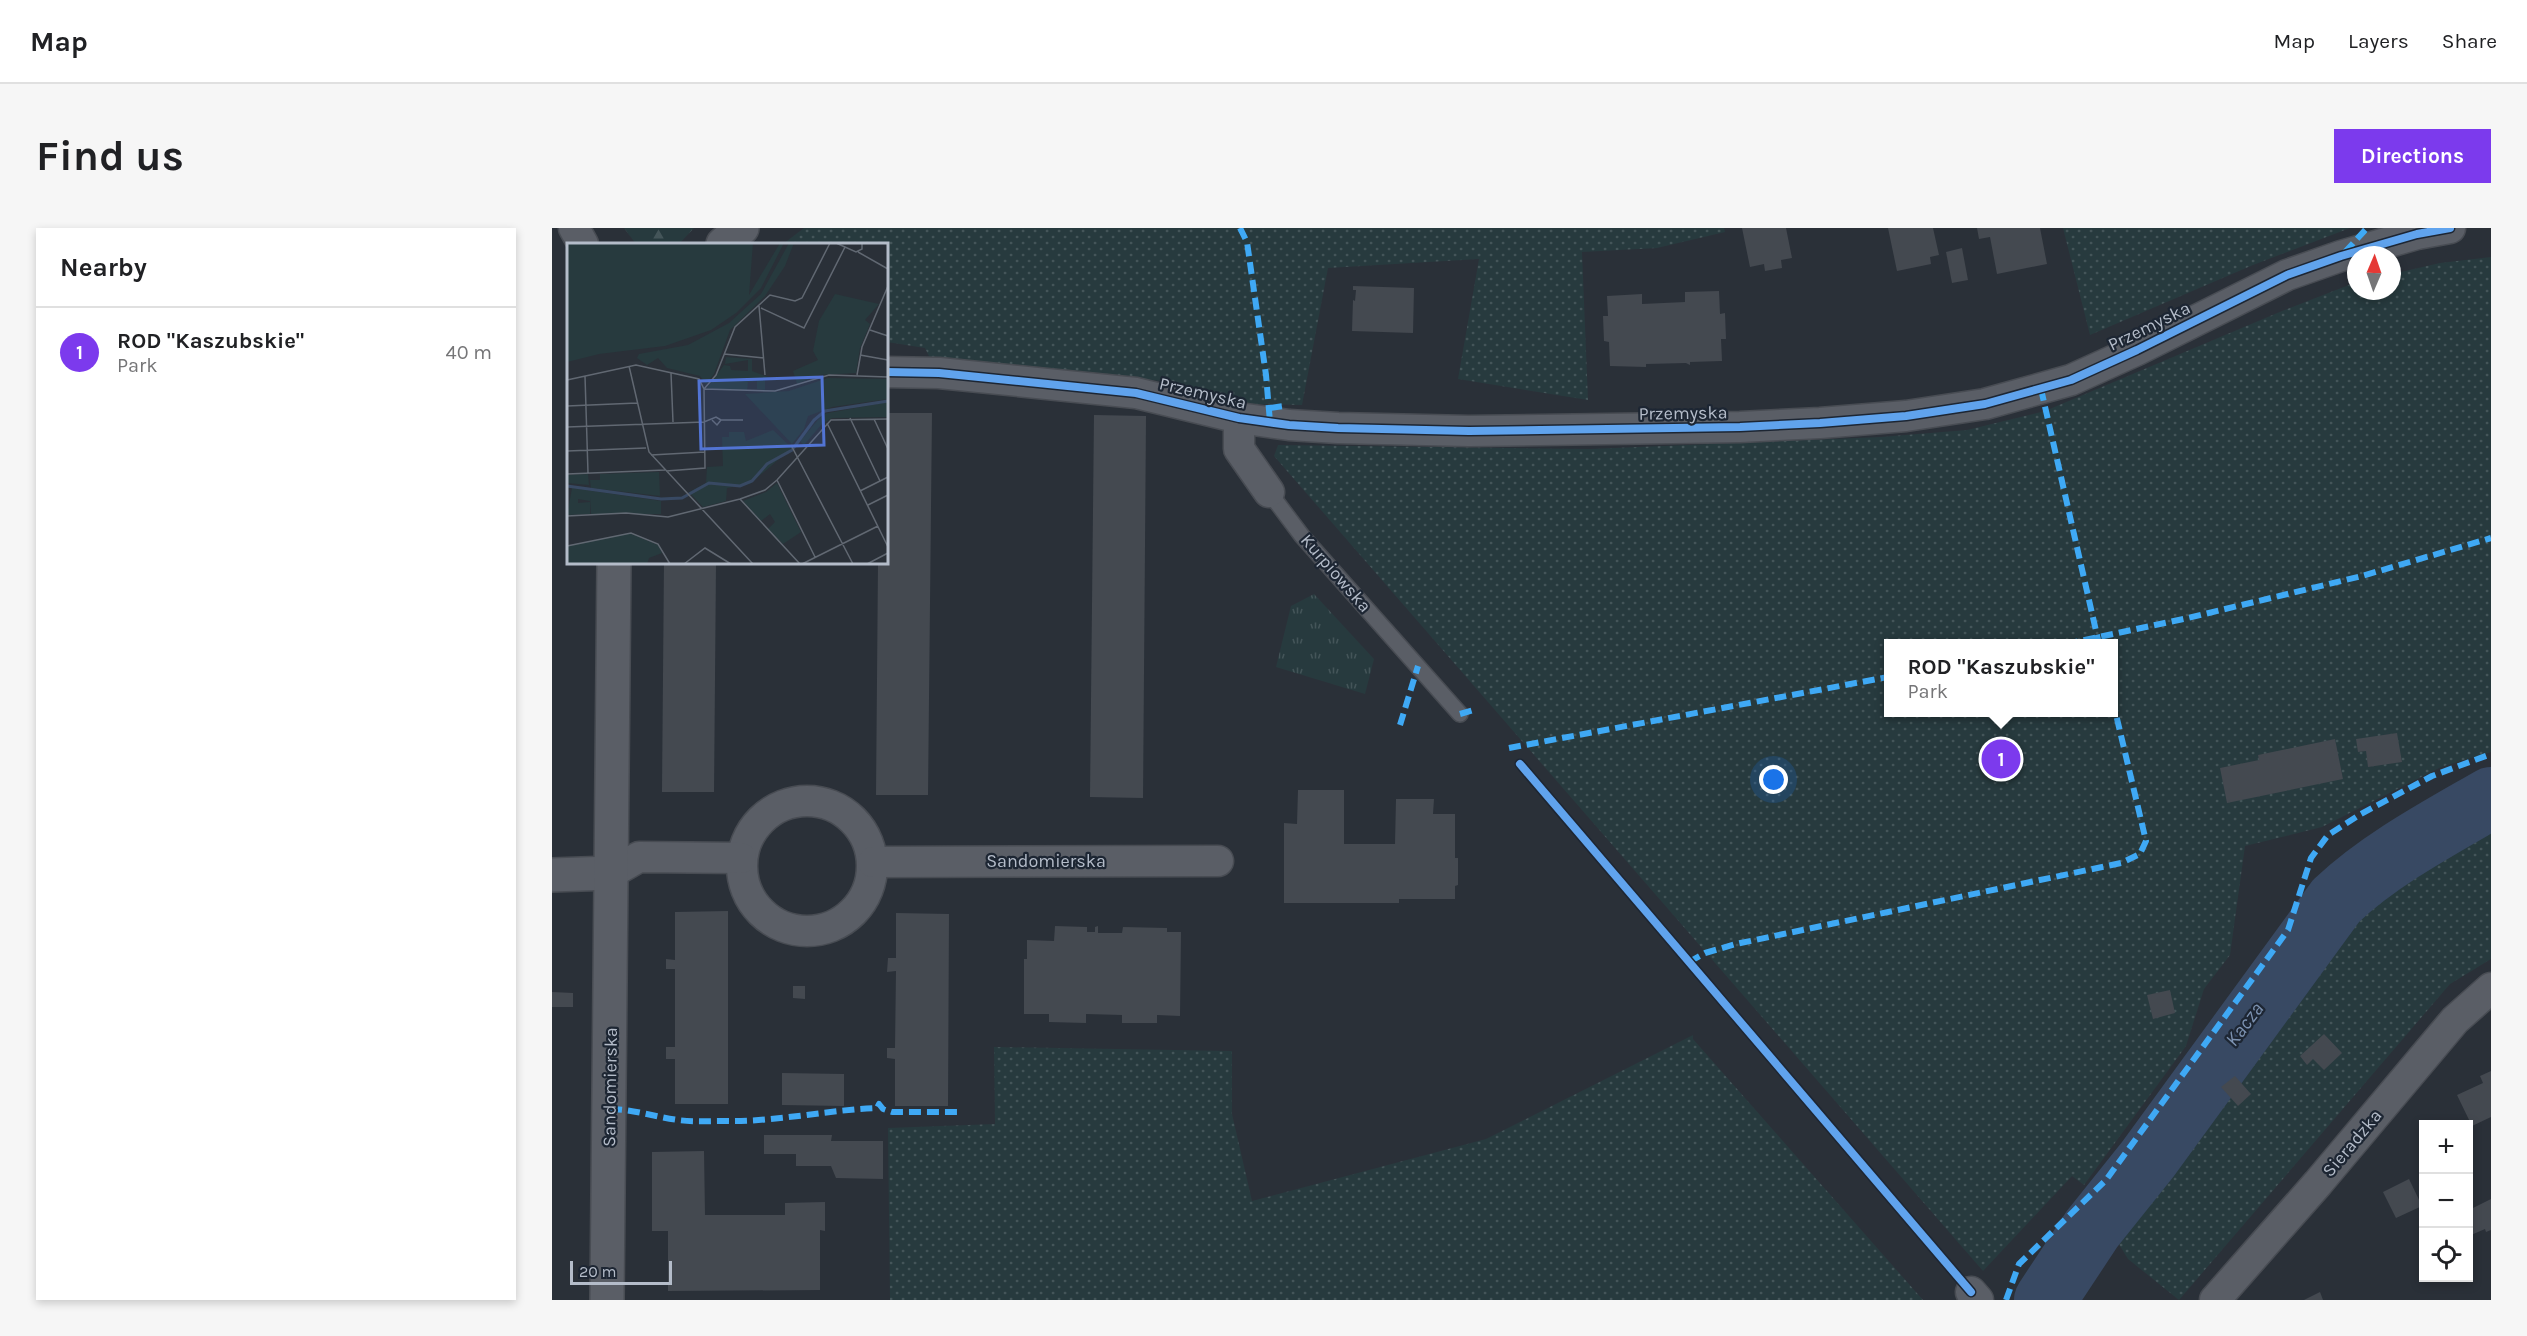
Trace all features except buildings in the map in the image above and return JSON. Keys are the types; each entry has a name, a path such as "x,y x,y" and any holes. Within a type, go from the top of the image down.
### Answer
{"street":[{"path":"574,228 582,243"},
{"path":"724,243 742,228"},
{"name":"Przemyska","path":"888,372 939,374 1136,393 1239,418 1328,428 1469,431 1740,427 1896,417 1985,404 2071,380 2137,350 2287,275 2341,256 2417,234 2450,228"},
{"name":"Kurpiowska","path":"1239,418 1239,449 1269,492"},
{"name":"Sandomierska","path":"607,1300 614,564"},
{"path":"796,800 821,801 844,811 859,824 869,842 873,862 869,889 854,912 830,928 802,932 776,924 755,907 743,884 741,858 750,831 770,811 796,800"},
{"path":"552,874 611,873 639,857 741,858"},
{"name":"Sandomierska","path":"873,862 1218,861"},
{"name":"Sieradzka","path":"2215,1300 2318,1183 2455,1020 2491,988"}],"lane":[{"name":"Kurpiowska","path":"1269,492 1302,536 1460,714"}],"green space":[{"path":"624,228 694,228 680,243 635,243"},
{"path":"804,228 1724,228 1725,232 1657,248 1582,252 1588,400 1458,379 1479,259 1328,268 1302,405 1253,404 1162,381 931,360 925,348 888,342 888,243 784,243"},
{"path":"2063,228 2350,228 2253,265 2090,335"},
{"path":"2491,257 2491,752 2441,767 2322,827 2245,846 2230,955 2204,989 2186,1046 2084,1185 2072,1176 1983,1271 1274,456 1278,445 1590,449 1881,437 1967,430 2045,411 2347,286 2347,300 2401,300 2401,272 2440,263"},
{"path":"1314,594 1374,659 1365,694 1276,667 1291,606"},
{"path":"2491,816 2491,959 2450,984 2179,1300 2128,1259 2112,1233 2346,907"},
{"path":"1693,1035 1693,1039 1923,1300 890,1300 888,1128 995,1124 994,1047 1232,1051 1232,1114 1252,1201 1486,1139"}],"waterway":[{"name":"Kacza","path":"2045,1300 2092,1229 2148,1159 2336,901 2390,858 2491,798"}],"marked path":[{"path":"1240,228 1247,242 1266,375 1270,422"},
{"path":"2345,252 2367,228"},
{"path":"2041,389 2098,639"},
{"path":"1270,408 1284,406"},
{"path":"2089,639 2362,576 2491,538"},
{"path":"1400,725 1418,666"},
{"path":"1509,748 1884,678"},
{"path":"1460,714 1477,709"},
{"path":"1689,962 1705,953 1736,944 2121,863 2140,854 2146,841 2117,717"},
{"path":"2006,1300 2019,1264 2106,1180 2288,930 2311,858 2328,835 2361,814 2432,776 2491,754"},
{"path":"610,1109 678,1120 701,1121 782,1118 877,1108 879,1104 883,1109 892,1112 958,1112"}],"cycle path":[{"path":"888,372 939,373 1136,393 1239,418 1289,425 1338,428 1469,431 1740,427 1906,416 1985,404 2071,380 2137,350 2287,275 2341,256 2417,234 2450,228"},
{"path":"1520,764 1971,1292"}],"place":[{"name":"ROD \"Kaszubskie\"","path":"2001,759"}]}
